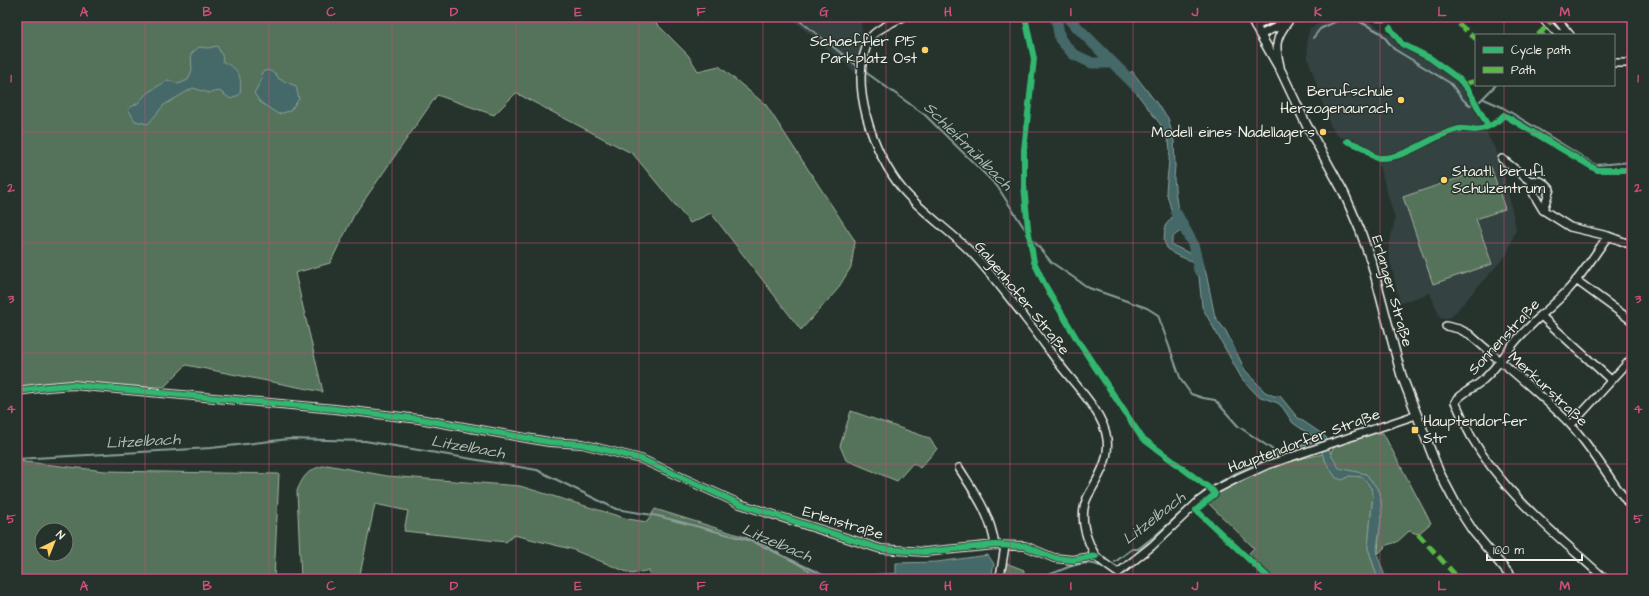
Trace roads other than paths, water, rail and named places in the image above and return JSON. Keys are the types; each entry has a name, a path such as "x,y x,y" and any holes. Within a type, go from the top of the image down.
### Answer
{"street":[{"name":"Galgenhofer Straße","path":"903,17 872,35 863,56 861,74 866,109 873,138 892,174 903,190 918,206 970,252 991,276 1024,316 1093,408 1103,424 1107,439 1107,454 1100,476 1083,509 1083,525 1096,556"},
{"name":"Erlanger Straße","path":"1250,17 1281,71 1306,124 1344,193 1360,230 1372,264 1401,374 1439,472 1458,508 1473,531 1513,579"},
{"path":"1256,27 1268,20 1300,17"},
{"path":"1260,35 1300,17"},
{"path":"1378,17 1394,17"},
{"path":"1541,17 1557,33 1564,34"},
{"path":"1555,17 1569,34"},
{"name":"Erlanger Straße","path":"1281,71 1276,43 1279,35 1288,22"},
{"path":"1615,63 1632,63"},
{"path":"1502,159 1530,181 1534,195 1544,210 1570,227 1608,236 1632,245"},
{"path":"1530,181 1537,180 1545,183 1550,189 1544,210"},
{"name":"Sonnenstraße","path":"1605,579 1516,496 1496,473 1472,437 1455,402 1458,397 1473,389 1484,380 1515,342 1576,280 1608,236"},
{"path":"1576,280 1632,321"},
{"path":"1540,315 1612,380"},
{"name":"Merkurstraße","path":"1446,326 1459,329 1470,334 1571,425 1632,507"},
{"path":"1571,425 1632,358"},
{"name":"Erlenstraße","path":"17,392 73,385 335,409 419,419 549,442 582,444 642,459 740,504 881,549 925,552 995,545 1025,546 1054,558 1073,560 1096,556"},
{"name":"Hauptendorfer Straße","path":"1120,576 1199,501 1213,491 1256,470 1298,454 1416,415"},
{"path":"958,468 987,514 993,531 995,545"},
{"path":"999,579 1005,546"},
{"path":"1096,556 1120,576"}],"water":[{"path":"217,46 222,55 223,62 239,74 241,83 240,94 231,99 219,91 209,93 193,88 164,105 148,124 135,121 128,109 138,103 147,93 168,80 178,84 188,80 192,70 191,54 199,47 208,48"},
{"path":"267,70 275,73 279,79 296,86 299,99 290,111 278,114 260,102 254,93 262,79 261,73"},
{"path":"1132,71 1168,118 1174,141 1174,179 1177,205 1183,221 1183,230 1173,237 1172,245 1200,258 1206,273 1215,317 1226,331 1245,370 1265,392 1274,396 1280,396 1297,417 1325,436 1331,455 1339,468 1366,474 1380,492 1382,512 1377,549 1378,557 1386,579 1378,579 1368,548 1373,494 1371,488 1363,477 1349,476 1343,480 1336,478 1327,464 1315,438 1293,423 1278,403 1258,396 1242,379 1202,307 1198,267 1191,261 1174,254 1167,248 1164,241 1165,226 1173,216 1166,191 1170,150 1169,143 1160,124 1125,78"},
{"path":"988,555 994,564 991,579 896,579 896,563 937,562"}],"waterway":[{"name":"Schleifmühlbach","path":"795,17 860,68"},
{"path":"1056,17 1060,39 1073,54 1092,63 1112,63"},
{"path":"1067,17 1137,87"},
{"path":"1313,38 1320,29 1345,17"},
{"path":"1351,17 1381,33 1394,49 1450,83 1461,98 1470,105 1480,101 1495,86"},
{"name":"Schleifmühlbach","path":"864,71 925,115 997,186 1028,234 1051,262 1089,288 1147,308 1158,315 1181,380 1191,394 1215,400 1238,426 1279,454 1318,440"},
{"path":"1484,99 1502,107 1596,165 1632,162"},
{"path":"1176,213 1193,244 1199,270"},
{"name":"Litzelbach","path":"17,459 211,448 289,439 365,441 537,470 616,509 658,516 752,541 827,577 895,574"},
{"name":"Litzelbach","path":"1213,486 1234,474 1279,454"},
{"name":"Litzelbach","path":"1115,562 1132,549 1138,549 1156,535 1206,490"},
{"name":"Litzelbach","path":"1010,578 1046,576 1069,567 1085,563 1100,566"}],"place":[{"name":"Schaeffler P15 Parkplatz Ost","path":"925,50"},
{"name":"Berufschule Herzogenaurach","path":"1401,100"},
{"name":"Modell eines Nadellagers","path":"1323,132"},
{"name":"Staatl. berufl. Schulzentrum","path":"1444,180"},
{"name":"Hauptendorfer Str","path":"1415,430"}]}
